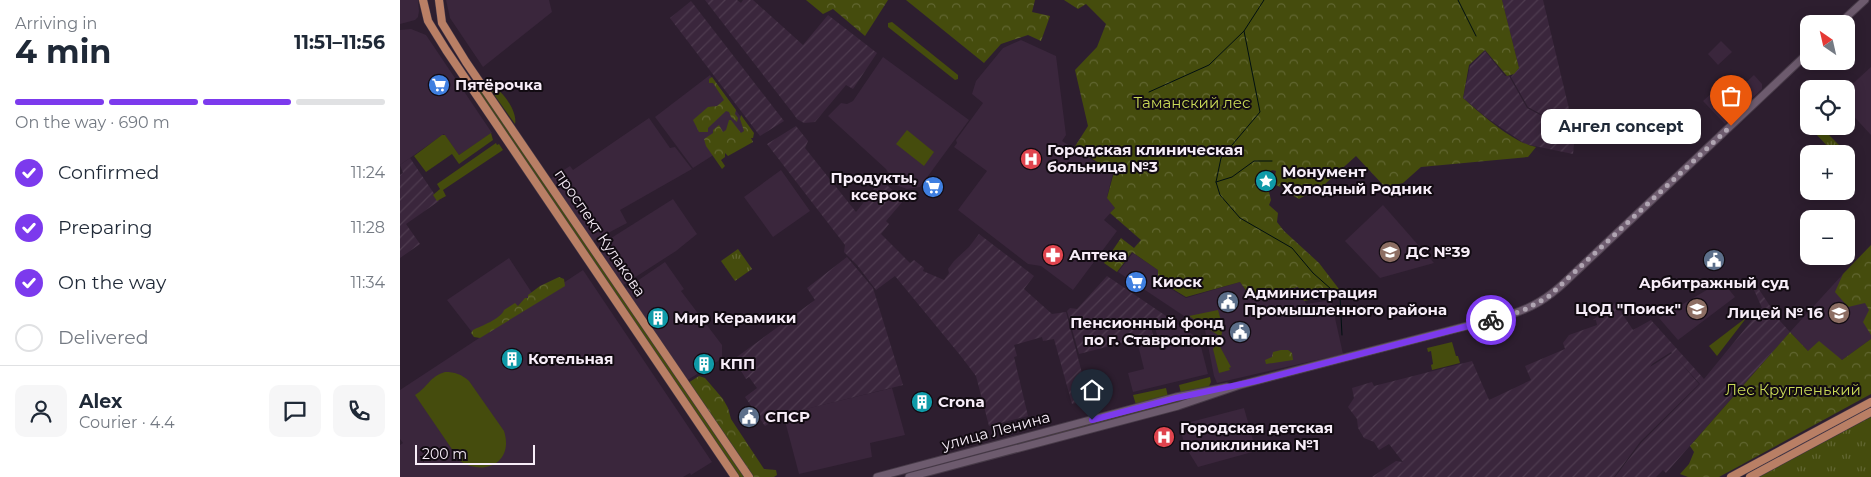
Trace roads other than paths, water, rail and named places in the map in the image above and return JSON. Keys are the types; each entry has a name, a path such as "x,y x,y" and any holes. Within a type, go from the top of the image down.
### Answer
{"main road":[{"name":"проспект Кулакова","path":"423,0 428,21 467,82 735,477"},
{"name":"проспект Кулакова","path":"439,0 441,18 466,62 749,477"},
{"path":"1849,15 1865,0"},
{"path":"428,21 441,18"},
{"name":"улица Ленина","path":"909,477 1175,406 1240,385 1509,315 1540,302 1572,276 1800,61"},
{"name":"улица Ленина","path":"877,477 1176,398 1240,385"},
{"path":"1731,477 1871,402"},
{"path":"1750,477 1871,412"},
{"path":"1789,446 1794,453"}],"waterway":[{"path":"1264,0 1244,31 1260,112 1221,158 1216,182 1220,195 1240,218 1292,248 1313,273 1340,297 1342,335"},
{"path":"1458,0 1476,36"},
{"path":"1149,92 1209,65 1244,31"},
{"path":"1216,182 1232,177 1254,161 1272,161"}],"place":[{"name":"Пятёрочка","path":"439,85"},
{"name":"Ангел concept","path":"1731,126"},
{"name":"Городская клиническая больница №3","path":"1031,159"},
{"name":"Монумент Холодный Родник","path":"1266,181"},
{"name":"Продукты, ксерокс","path":"933,187"},
{"name":"ДС №39","path":"1390,252"},
{"name":"Аптека","path":"1053,255"},
{"name":"Арбитражный суд","path":"1714,260"},
{"name":"Киоск","path":"1136,282"},
{"name":"Администрация Промышленного района","path":"1228,302"},
{"name":"ЦОД \"Поиск\"","path":"1697,309"},
{"name":"Лицей № 16","path":"1839,313"},
{"name":"Мир Керамики","path":"658,318"},
{"name":"Пенсионный фонд по г. Ставрополю","path":"1240,332"},
{"name":"Котельная","path":"512,359"},
{"name":"КПП","path":"704,364"},
{"name":"Crona","path":"922,402"},
{"name":"СПСР","path":"749,417"},
{"name":"Городская детская поликлиника №1","path":"1164,437"}],"park label":[{"name":"Таманский лес","path":"1192,103"},
{"name":"Лес Кругленький","path":"1793,390"}]}
